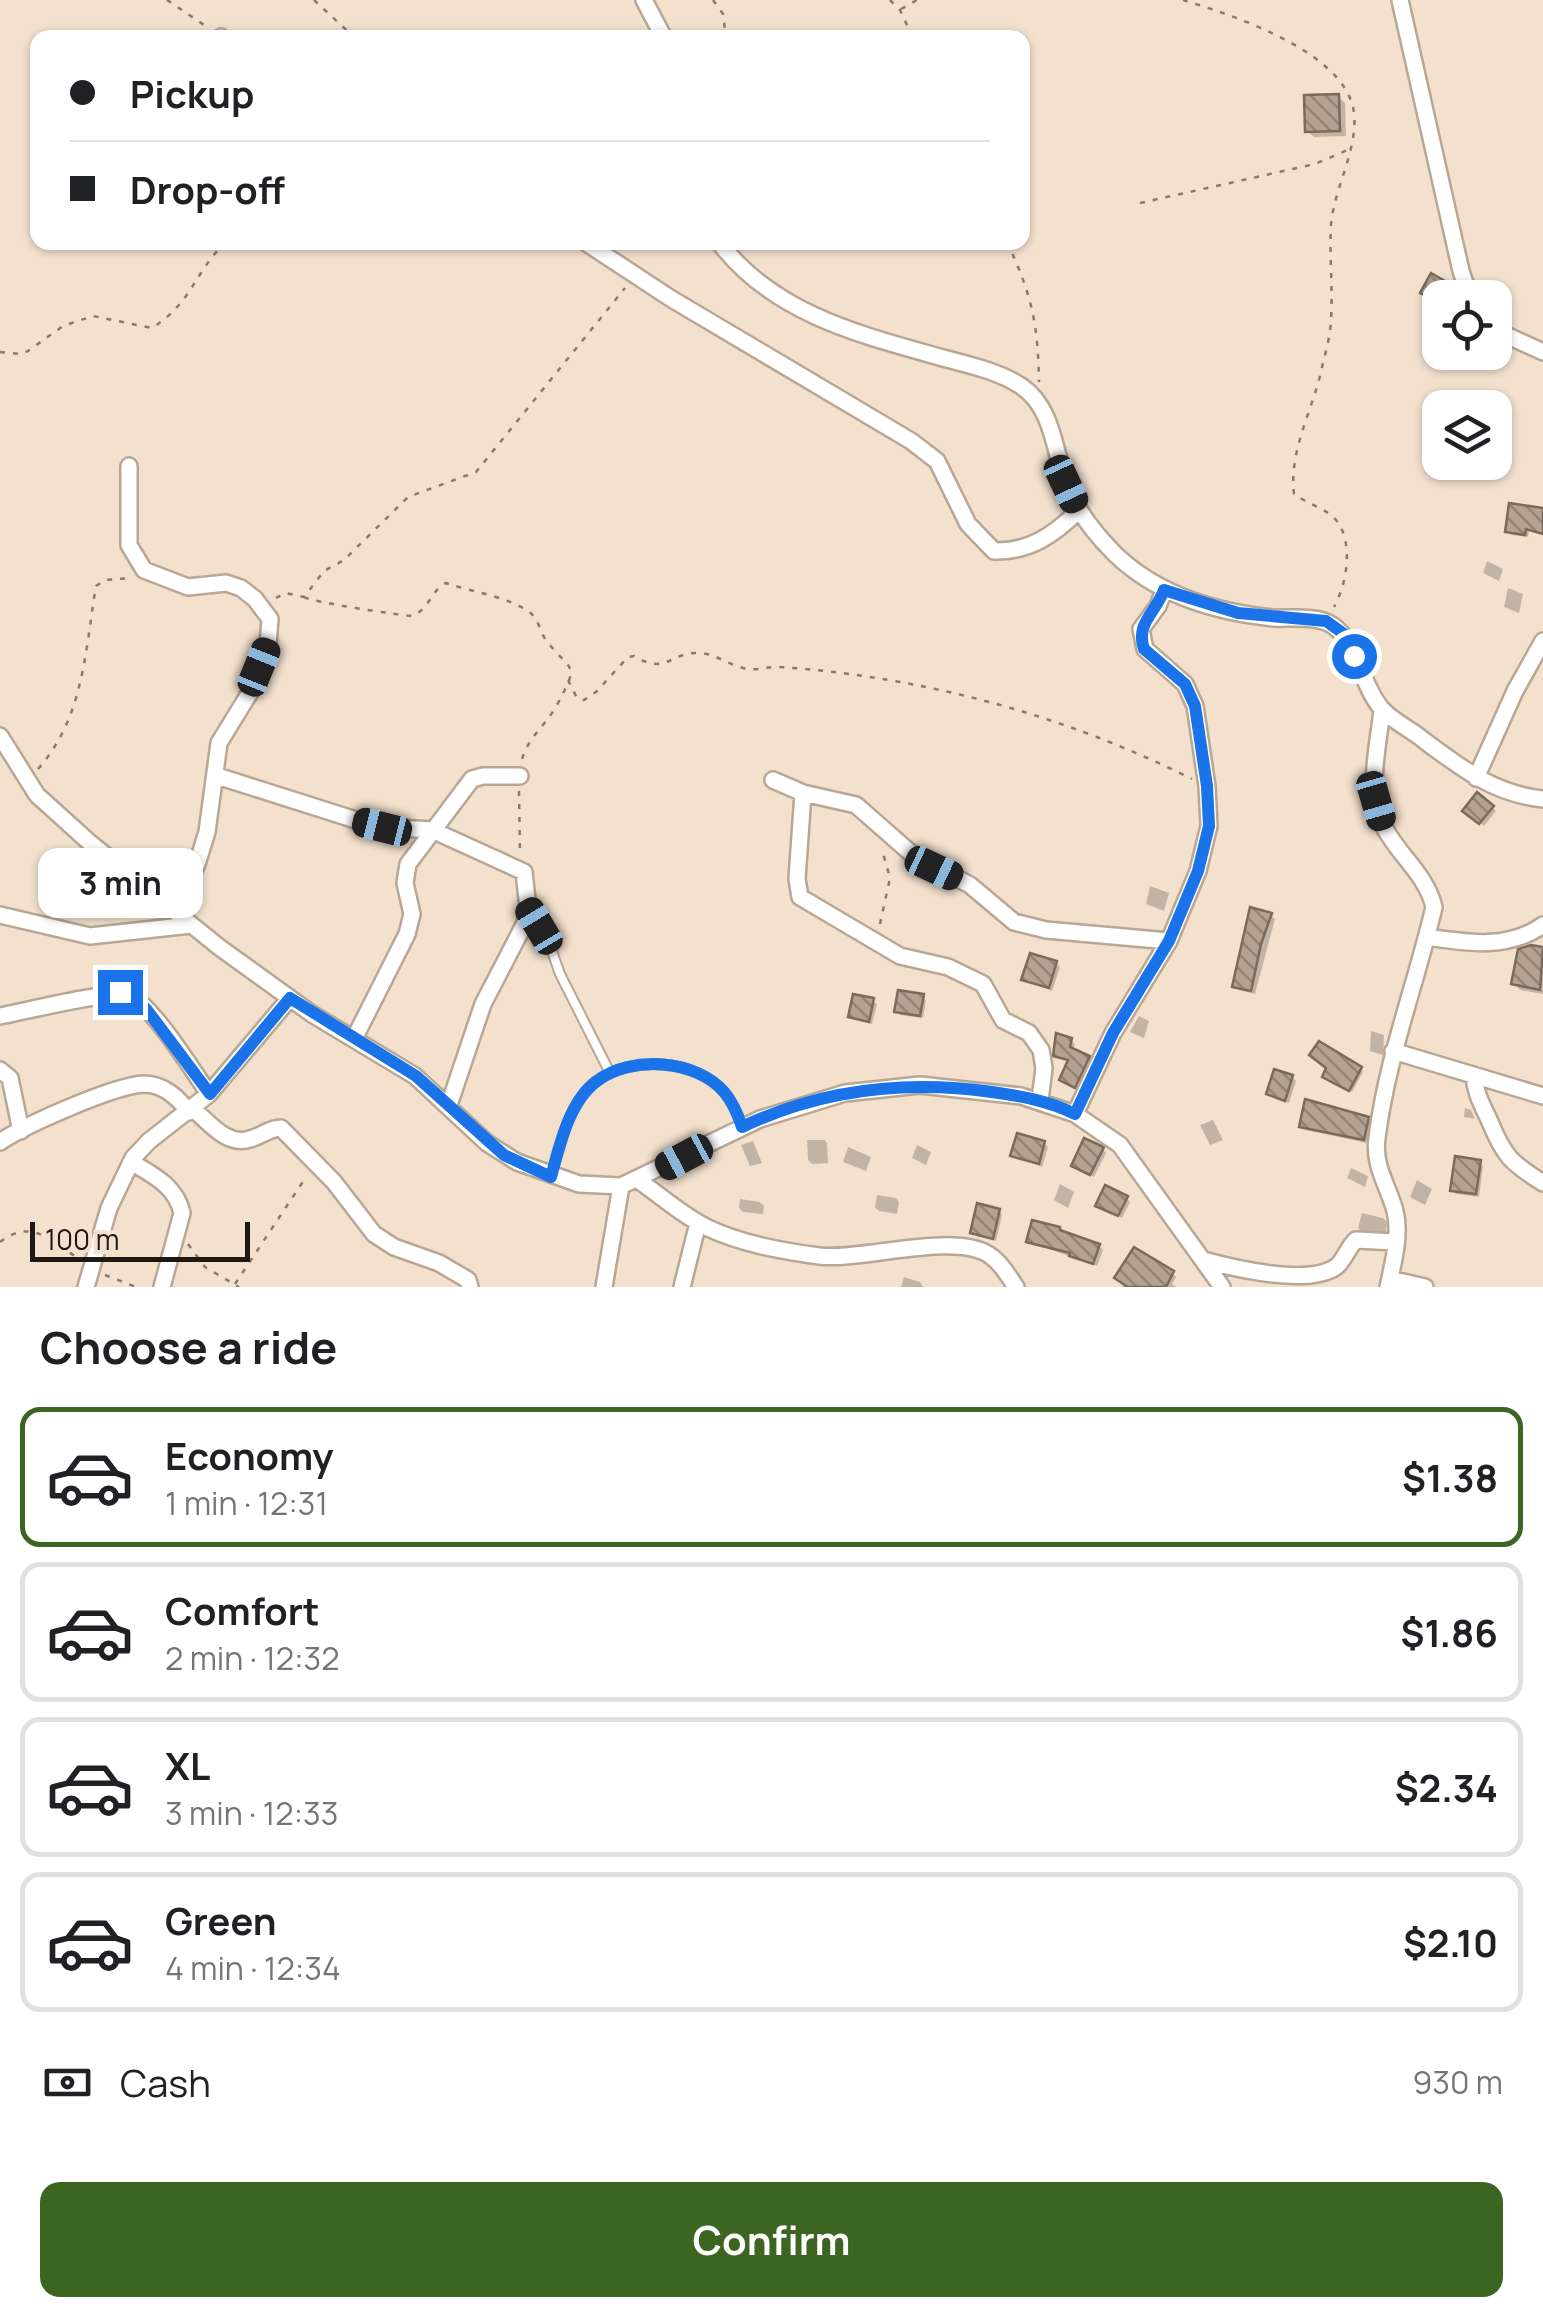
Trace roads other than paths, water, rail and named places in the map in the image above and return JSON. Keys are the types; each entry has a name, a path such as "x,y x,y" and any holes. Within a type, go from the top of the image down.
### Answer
{"street":[{"path":"644,0 660,30"},
{"path":"1400,0 1464,280"},
{"path":"597,250 911,441 937,461 968,524 994,551 1013,552 1029,547 1078,511"},
{"path":"726,250 744,270 794,306 866,338 1005,377 1021,386 1040,404 1078,511 1133,570 1164,590 1238,613 1326,621 1344,634 1363,679 1382,710 1476,778 1504,791 1543,799"},
{"path":"1512,338 1543,352"},
{"path":"129,466 129,545 144,570 188,587 217,583 242,588 270,619 268,645 254,686 219,743 207,832 175,912"},
{"path":"1075,1114 1113,1033 1169,941 1198,871 1209,826 1195,706 1185,684 1141,642 1141,629 1164,590"},
{"path":"1476,778 1515,691 1543,641"},
{"path":"1382,710 1374,778 1376,801 1384,826 1430,889 1434,907 1393,1051 1376,1140 1376,1160 1394,1210 1396,1242 1389,1283 1423,1287"},
{"path":"0,736 27,782 88,842 191,925 290,998 416,1076 504,1155 551,1177 592,1187 621,1186 742,1127 845,1093 900,1086 984,1091 1040,1100 1105,1132 1129,1155 1222,1287"},
{"path":"217,776 360,822 432,830 479,854 519,866 526,877 525,923 483,1004 448,1105"},
{"path":"354,1039 407,934 412,914 405,874 415,851 472,780 483,776 520,776"},
{"path":"773,780 803,793 856,804 913,855 970,885 1014,922 1046,930 1169,941"},
{"path":"803,793 797,879 800,897 900,956 948,967 983,984 1003,1020 1029,1034 1040,1050 1044,1068 1040,1100"},
{"path":"0,915 90,936 191,925"},
{"path":"1427,937 1486,944 1521,938 1543,925"},
{"path":"0,1016 107,994 128,994 147,1010 210,1094"},
{"path":"86,1287 108,1208 131,1162 149,1141 210,1094 290,998"},
{"path":"1393,1051 1543,1096"},
{"path":"0,1070 10,1078 21,1130"},
{"path":"1474,1076 1475,1092 1498,1146 1509,1159 1543,1183"},
{"path":"0,1142 21,1130 138,1085 168,1091 232,1140 247,1141 281,1128 316,1162 374,1234 394,1247 450,1268 468,1280 470,1287"},
{"path":"131,1162 174,1192 182,1213 162,1287"},
{"path":"638,1180 698,1223 754,1244 848,1258 936,1246 974,1249 994,1258 1016,1287"},
{"path":"604,1287 621,1186"},
{"path":"682,1287 698,1223"},
{"path":"1203,1260 1247,1273 1312,1273 1334,1268 1356,1240 1396,1242"}],"lane":[{"path":"528,908 548,940 560,974 610,1073"},
{"path":"551,1177 560,1144 582,1096 610,1073 649,1064 683,1069 707,1078 724,1091 742,1127"}]}
